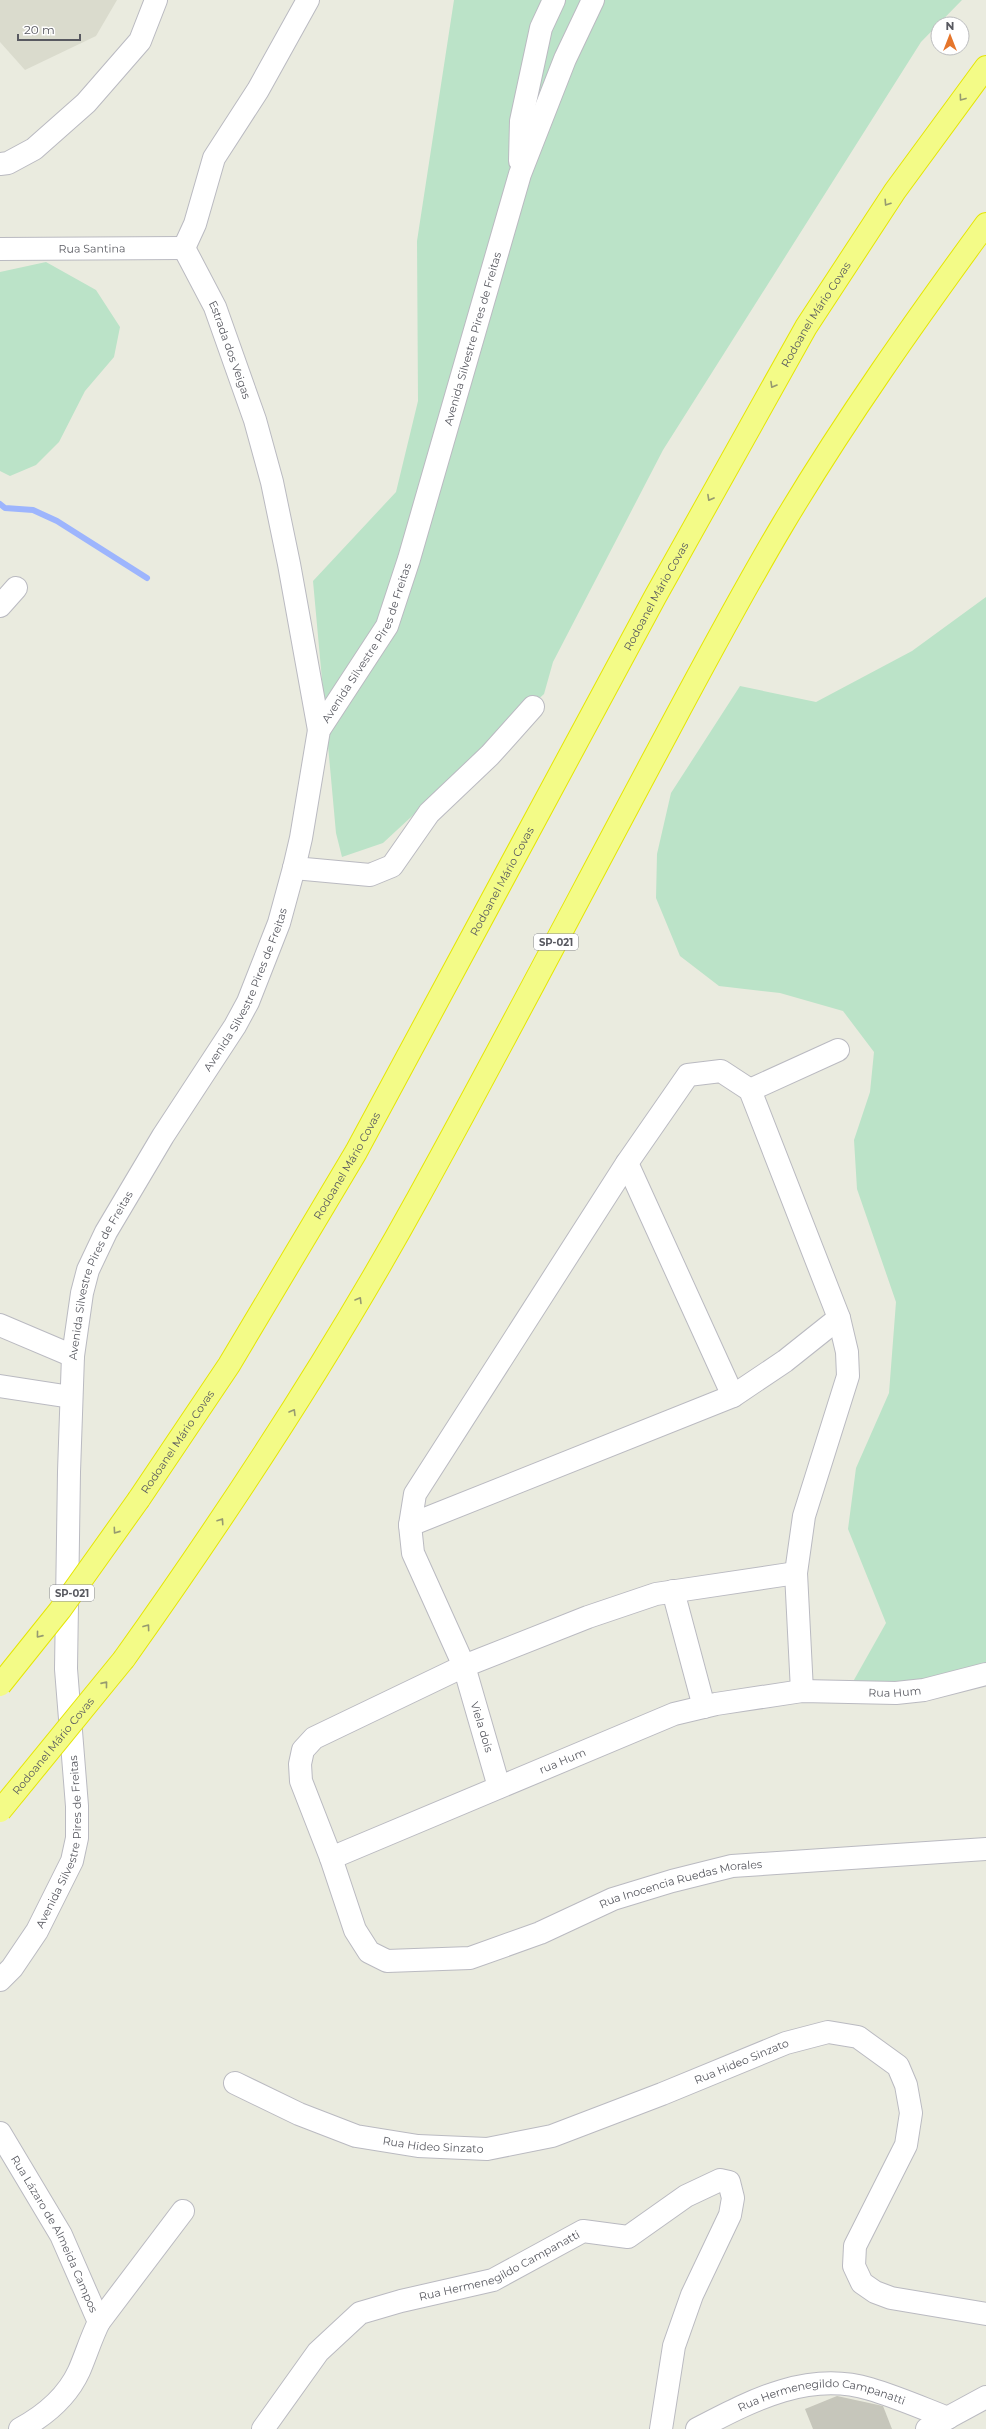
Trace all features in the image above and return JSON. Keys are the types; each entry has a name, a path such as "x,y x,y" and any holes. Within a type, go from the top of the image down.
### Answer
{"highway":[{"name":"Rodoanel Mário Covas","path":"0,1685 60,1610 139,1499 241,1345 356,1152 655,597 806,327 895,191 986,67"},
{"name":"Rodoanel Mário Covas","path":"0,1811 124,1659 198,1557 289,1419 388,1252 722,631 784,524 848,421 929,301 986,224"}],"street":[{"path":"0,164 8,163 34,149 86,103 140,41 156,0"},
{"path":"184,248 195,224 214,158 258,90 308,0"},
{"path":"520,174 521,121 541,28 554,0"},
{"name":"Avenida Silvestre Pires de Freitas","path":"0,1980 12,1968 37,1931 72,1861 77,1838 77,1806 66,1669 71,1397 73,1356 82,1293 95,1254 163,1136 235,1026 245,1008 279,923 302,838 319,730 387,626 409,559 520,174 565,59 593,0"},
{"name":"Rua Santina","path":"0,249 184,248"},
{"name":"Estrada dos Veigas","path":"184,248 215,307 255,420 272,482 289,564 319,730"},
{"path":"0,606 16,588"},
{"path":"294,868 370,875 392,866 430,813 490,755 533,707"},
{"path":"802,1691 796,1573 804,1516 848,1376 847,1352 839,1318 750,1090 838,1050"},
{"name":"Viela dois","path":"500,1787 464,1666 413,1553 410,1525 415,1494 627,1163 688,1075 721,1070 750,1090"},
{"path":"627,1163 733,1396"},
{"path":"410,1525 733,1396 785,1361 839,1318"},
{"path":"0,1325 73,1356"},
{"path":"0,1386 71,1397"},
{"path":"331,1858 301,1781 300,1764 303,1750 314,1738 464,1666 588,1617 656,1594 796,1573"},
{"path":"673,1591 704,1707"},
{"name":"Rua Hum","path":"802,1691 910,1692 924,1690 986,1674"},
{"name":"rua Hum","path":"331,1858 674,1714 704,1707 802,1691"},
{"name":"Rua Inocencia Ruedas Morales","path":"331,1858 355,1930 369,1952 387,1961 470,1958 540,1933 613,1899 672,1881 732,1866 986,1849"},
{"name":"Rua Hideo Sinzato","path":"235,2083 299,2114 356,2136 418,2146 487,2149 552,2136 662,2094 786,2043 828,2032 858,2037 898,2066 906,2085 911,2113 906,2144 855,2246 854,2266 862,2282 875,2292 891,2298 986,2314"},
{"name":"Rua Lázaro de Almeida Campos","path":"0,2133 61,2235 99,2322 88,2342 79,2371 68,2388 54,2406 20,2429"},
{"name":"Rua Hermenegildo Campanatti","path":"263,2429 318,2352 360,2313 401,2301 493,2280 583,2231 628,2237 686,2196 720,2180 729,2182 733,2198 730,2215 692,2295 674,2346 661,2429"},
{"path":"99,2322 183,2211"},
{"name":"Rua Hermenegildo Campanatti","path":"697,2429 738,2408 785,2389 808,2383 836,2382 870,2388 948,2418"},
{"path":"927,2429 948,2418 983,2405"}],"shaded area":[{"path":"0,0 117,0 96,36 25,70 0,42"}],"green space":[{"path":"454,0 962,0 946,16 930,16 930,33 921,42 663,450 553,662 544,694 383,843 342,857 336,833 313,581 396,492 418,401 417,241"},
{"path":"46,262 96,290 120,327 114,357 85,391 59,442 36,465 10,476 0,471 0,272"},
{"path":"986,597 986,1669 924,1685 850,1687 886,1623 848,1529 856,1468 889,1393 896,1302 857,1189 854,1140 870,1092 874,1052 843,1011 780,993 719,986 680,956 656,898 657,854 671,793 740,686 816,702 912,651"}],"building":[{"path":"837,2396 883,2406 892,2429 813,2429 805,2409"}],"waterway":[{"path":"0,504 5,508 33,510 57,521 147,578"}]}
